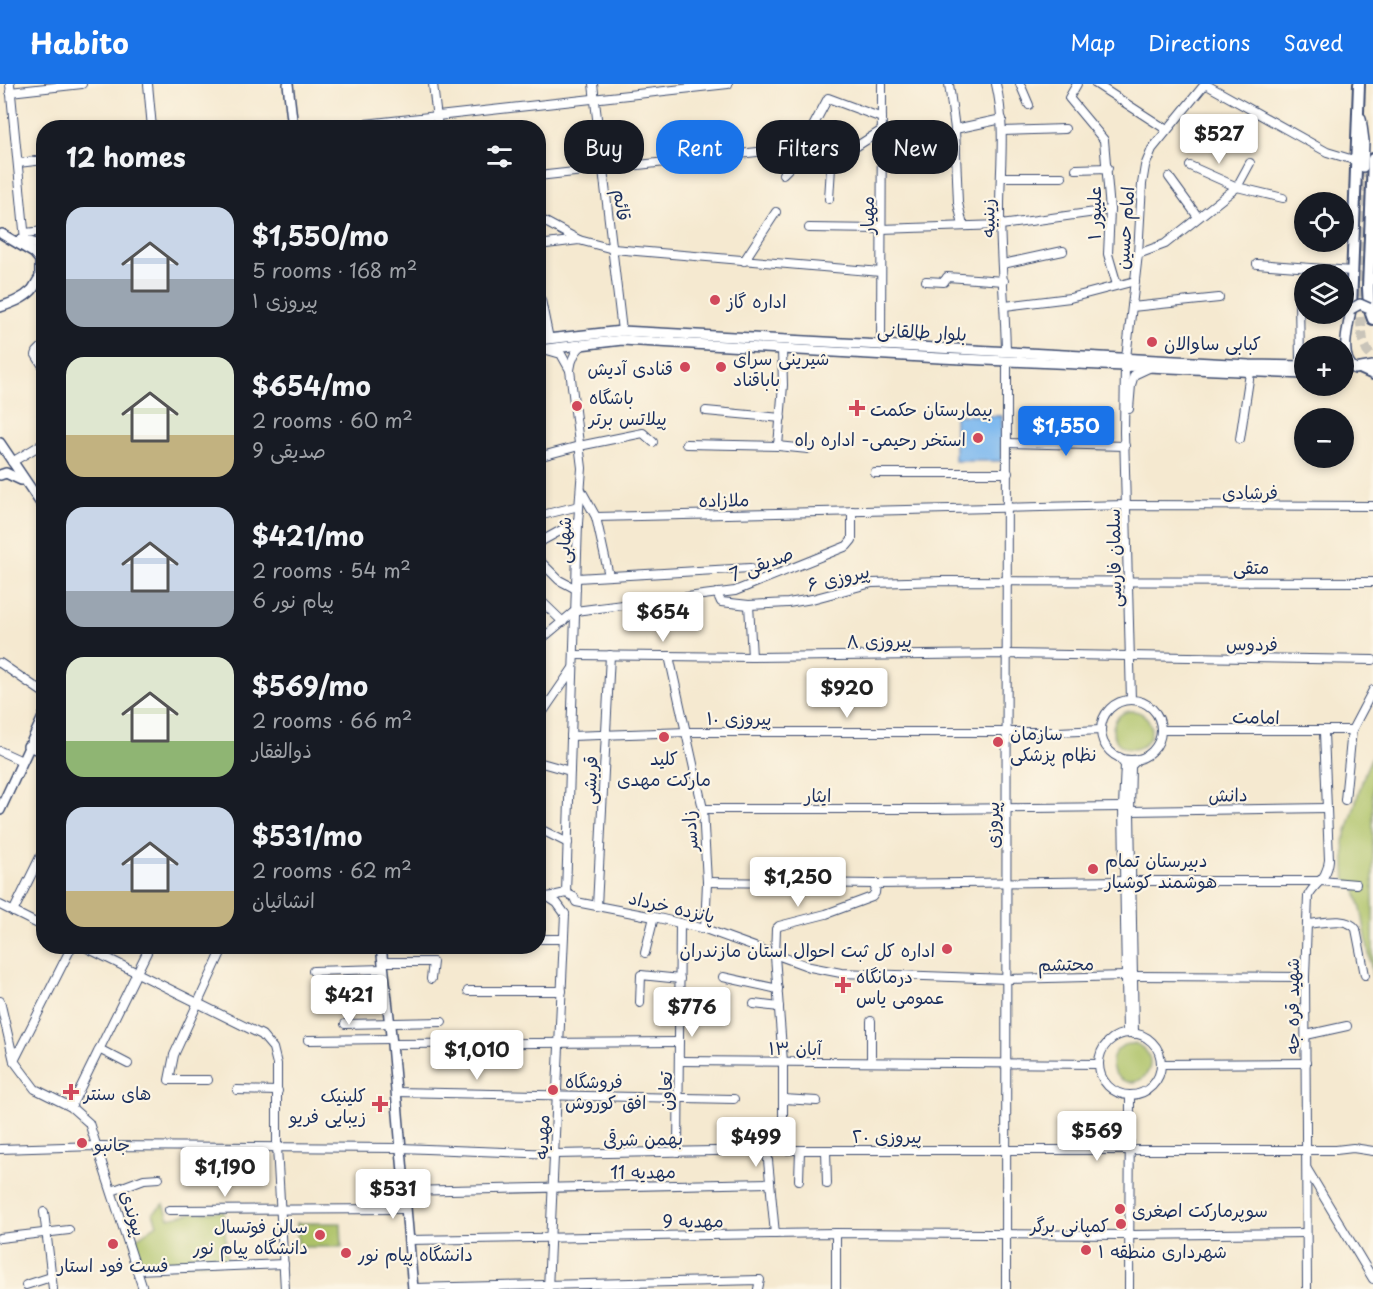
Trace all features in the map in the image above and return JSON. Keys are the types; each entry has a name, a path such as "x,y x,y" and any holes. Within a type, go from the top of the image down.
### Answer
{"highway":[{"path":"1353,264 1360,164 1359,84"},
{"path":"1373,159 1368,300 1373,319"}],"main road":[{"path":"288,84 292,120"},
{"path":"293,84 297,120"},
{"path":"1,233 25,237 36,243"},
{"path":"1,233 36,255"},
{"path":"0,307 16,302 36,284"},
{"path":"1354,301 1360,304 1368,300"},
{"name":"بلوار طالقانی","path":"546,343 622,331 881,345 922,352"},
{"name":"بلوار طالقانی","path":"546,344 622,340 782,349 922,352 1294,368"},
{"name":"بلوار طالقانی","path":"1128,361 1150,368 1251,373 1294,370"},
{"path":"0,443 36,497"},
{"path":"0,475 6,473 14,475 26,483"},
{"path":"0,810 36,731"},
{"path":"28,746 36,749"},
{"path":"382,954 413,1289"}],"street":[{"path":"36,234 25,237 10,88 81,84"},
{"path":"148,84 151,120"},
{"path":"433,84 437,120"},
{"name":"قائم","path":"593,84 597,120"},
{"path":"395,120 728,84"},
{"name":"مهیار","path":"882,84 882,118"},
{"path":"949,84 955,120"},
{"name":"زینبیه","path":"996,84 1003,131 1001,225 1006,356"},
{"path":"1020,84 1029,105"},
{"name":"علیپور ۱","path":"1077,84 1069,98 1104,140 1110,210 1108,254 1117,285"},
{"path":"1096,84 1167,130"},
{"path":"1205,84 1327,152 1360,164"},
{"name":"امام حسین","path":"1128,361 1145,166 1152,149 1205,84"},
{"path":"816,120 828,98 882,118"},
{"path":"958,129 1002,119"},
{"path":"1003,131 1065,129"},
{"path":"829,199 831,167 840,157 872,136"},
{"path":"644,164 756,151"},
{"path":"18,163 36,161"},
{"path":"1138,254 1165,244 1237,187 1250,163"},
{"path":"1190,166 1237,187 1282,198"},
{"path":"1076,169 1108,168"},
{"path":"546,175 564,173"},
{"name":"قائم","path":"604,174 622,331"},
{"name":"مهیار","path":"881,345 882,174"},
{"path":"957,174 958,203 963,226"},
{"path":"1002,177 1062,177"},
{"path":"1169,177 1198,217"},
{"path":"809,228 881,229 1001,225 1110,210"},
{"path":"744,261 776,212"},
{"path":"546,222 579,240 613,249 881,272"},
{"path":"546,244 579,240"},
{"path":"1003,264 1063,251"},
{"path":"1257,264 1294,267"},
{"path":"926,281 944,282 947,277 1004,281"},
{"path":"1005,306 1070,298 1135,281"},
{"path":"1132,308 1219,298"},
{"path":"570,370 574,355 580,346 590,342"},
{"path":"546,347 561,354 570,370"},
{"path":"778,446 783,384 782,349"},
{"name":"پیروزی","path":"1006,356 1008,443 1006,1289"},
{"name":"سلمان فارسی","path":"1128,361 1125,446 1131,700"},
{"name":"سلمان فارسی","path":"1125,415 1130,408 1134,375 1150,368"},
{"name":"شهابی","path":"566,892 578,521 582,468 570,370"},
{"path":"1240,439 1251,373"},
{"path":"706,411 781,418"},
{"path":"546,455 643,433 652,442"},
{"path":"1008,443 1125,446"},
{"path":"686,444 808,449"},
{"path":"12,462 36,448"},
{"path":"875,473 1008,473"},
{"path":"581,489 596,517 609,576"},
{"path":"546,514 579,506"},
{"name":"فرشادی","path":"1008,507 1373,506"},
{"name":"ملازاده","path":"596,517 1008,507"},
{"name":"صدیقی 7","path":"575,611 735,591 847,546 852,540 852,511"},
{"path":"546,539 578,521"},
{"path":"546,567 559,580 576,589"},
{"path":"577,578 750,568"},
{"name":"متقی","path":"1060,581 1373,582"},
{"name":"پیروزی ۶","path":"717,593 721,602 749,605 812,599 872,583 1060,581"},
{"path":"749,605 752,657"},
{"path":"546,606 563,622"},
{"path":"546,636 575,611"},
{"name":"پیروزی ٨","path":"574,655 752,657 1064,655"},
{"name":"قریشی","path":"597,906 610,655"},
{"name":"فردوس","path":"1064,655 1373,660"},
{"name":"زادسر","path":"669,656 703,809 707,882 705,929"},
{"path":"0,663 36,688"},
{"path":"546,707 573,667"},
{"path":"1345,800 1352,730 1373,690"},
{"path":"1127,809 1131,766 1152,751 1160,738 1161,730 1157,715 1152,709 1139,701 1131,700 1116,704 1110,709 1102,722 1101,730 1105,745 1125,765 1130,1034"},
{"name":"پیروزی ١٠","path":"571,736 687,732 1101,730"},
{"name":"امامت","path":"1161,730 1324,732 1352,730"},
{"name":"شهید قره جه","path":"1307,1289 1305,977 1308,896 1313,887 1328,872 1329,860 1324,732"},
{"path":"0,751 22,761"},
{"path":"1119,757 1138,759"},
{"path":"546,764 570,771"},
{"name":"دانش","path":"1006,808 1326,808"},
{"name":"ایثار","path":"703,809 1006,808"},
{"path":"546,832 568,843"},
{"path":"13,912 36,865"},
{"path":"707,882 876,884 1321,881 1356,884"},
{"path":"783,1117 783,1062 776,929 779,926 826,914 872,897 876,884"},
{"path":"566,892 574,897 575,906 565,914 559,905 548,897 566,892"},
{"name":"پانزده خرداد","path":"576,902 705,929 776,956 810,967 841,973 1006,979"},
{"path":"0,905 36,923"},
{"name":"مهدیه","path":"548,1286 565,914"},
{"path":"645,953 654,917"},
{"path":"1307,924 1346,922 1353,924 1365,975"},
{"name":"تعاون","path":"678,1152 680,923"},
{"path":"546,939 563,939"},
{"path":"14,1060 68,954"},
{"path":"99,954 262,1035 273,1048 278,1064 278,1147 285,1289"},
{"path":"71,1107 146,954"},
{"path":"208,1080 169,1080 174,1055 221,954"},
{"path":"314,971 433,962 431,979"},
{"path":"640,1003 641,975 680,978"},
{"name":"محتشم","path":"1006,979 1129,976 1305,977"},
{"path":"723,978 778,989"},
{"path":"468,991 562,991"},
{"path":"0,1001 4,1042 35,1089 71,1107 89,1123 92,1131 90,1140 82,1147 101,1159 106,1150 114,1146"},
{"path":"754,1004 779,1007"},
{"path":"871,1021 871,1062"},
{"path":"345,1024 442,1022"},
{"path":"1306,1035 1347,1026"},
{"path":"1130,1034 1146,1037 1152,1042 1160,1056 1161,1064 1160,1072 1152,1086 1145,1091 1130,1095 1122,1094 1108,1086 1100,1072 1099,1064 1103,1048 1108,1042 1114,1037 1130,1034"},
{"path":"308,1040 679,1042"},
{"path":"99,1049 128,1064"},
{"name":"۱۳ آبان","path":"679,1061 1099,1064"},
{"path":"1161,1064 1306,1063"},
{"path":"237,1090 278,1091"},
{"path":"396,1092 734,1099"},
{"path":"1129,1289 1130,1095"},
{"path":"783,1099 817,1101"},
{"name":"پیوندی","path":"92,1131 142,1289"},
{"name":"بهمن شرقی","path":"0,1149 96,1146 400,1148 555,1154 767,1150"},
{"name":"پیروزی ٢٠","path":"767,1150 1336,1150 1353,1148 1373,1151"},
{"path":"767,1150 775,1234"},
{"path":"799,1180 800,1150"},
{"path":"826,1150 827,1184"},
{"path":"1306,1167 1373,1279"},
{"path":"112,1191 144,1179 159,1178"},
{"name":"مهدیه 11","path":"404,1191 769,1183"},
{"path":"169,1210 406,1209"},
{"path":"44,1212 53,1289"},
{"path":"0,1238 69,1230"},
{"path":"836,1233 836,1289"},
{"name":"مهدیه 9","path":"408,1240 836,1233 1129,1235 1306,1233"},
{"path":"136,1270 284,1264"},
{"path":"26,1285 51,1277"},
{"path":"413,1289 759,1285"}],"green space":[{"path":"1132,711 1139,712 1145,717 1150,723 1150,737 1145,743 1139,748 1132,749 1125,748 1119,743 1114,737 1113,730 1114,723 1119,717 1125,712"},
{"path":"1373,754 1373,978 1362,913 1355,888 1346,887 1344,841 1365,772"},
{"path":"1131,1044 1138,1045 1144,1050 1149,1056 1149,1070 1144,1076 1138,1081 1131,1082 1124,1081 1118,1076 1113,1070 1112,1063 1113,1056 1118,1050 1124,1045"},
{"path":"164,1204 169,1218 192,1213 224,1211 227,1262 142,1266 132,1241 157,1224 153,1213"},
{"name":"سالن فوتسال دانشگاه پیام نور","path":"297,1223 341,1223 342,1247 298,1247"}],"water":[{"name":"استخر رحیمی- اداره راه","path":"955,415 1002,416 1002,461 955,461"}],"tunnel":[{"path":"1363,167 1360,315 1363,341 1373,358"}],"place":[{"name":"اداره گاز","path":"715,300"},
{"name":"کبابی ساوالان","path":"1152,342"},
{"name":"قنادی آدیش","path":"685,367"},
{"name":"شیرینی سرای باباقناد","path":"721,367"},
{"name":"باشگاه پیلاتس برتر","path":"577,406"},
{"name":"بیمارستان حکمت","path":"857,408"},
{"name":"استخر رحیمی- اداره راه","path":"978,438"},
{"name":"کلید مارکت مهدی","path":"664,737"},
{"name":"سازمان نظام پزشکی","path":"998,742"},
{"name":"دبیرستان تمام هوشمند کوشیار","path":"1093,869"},
{"name":"اداره کل ثبت احوال استان مازندران","path":"947,949"},
{"name":"درمانگاه عمومی یاس","path":"843,985"},
{"name":"فروشگاه افق کوروش","path":"553,1090"},
{"name":"های سنتر","path":"71,1092"},
{"name":"کلینیک زیبایی فریو","path":"380,1104"},
{"name":"جانبو","path":"82,1143"},
{"name":"سوپرمارکت اصغری","path":"1120,1209"},
{"name":"کمپانی برگر","path":"1121,1224"},
{"name":"سالن فوتسال دانشگاه پیام نور","path":"320,1235"},
{"name":"فست فود استار","path":"113,1244"},
{"name":"شهرداری منطقه ۱","path":"1086,1250"},
{"name":"دانشگاه پیام نور","path":"346,1253"}]}
